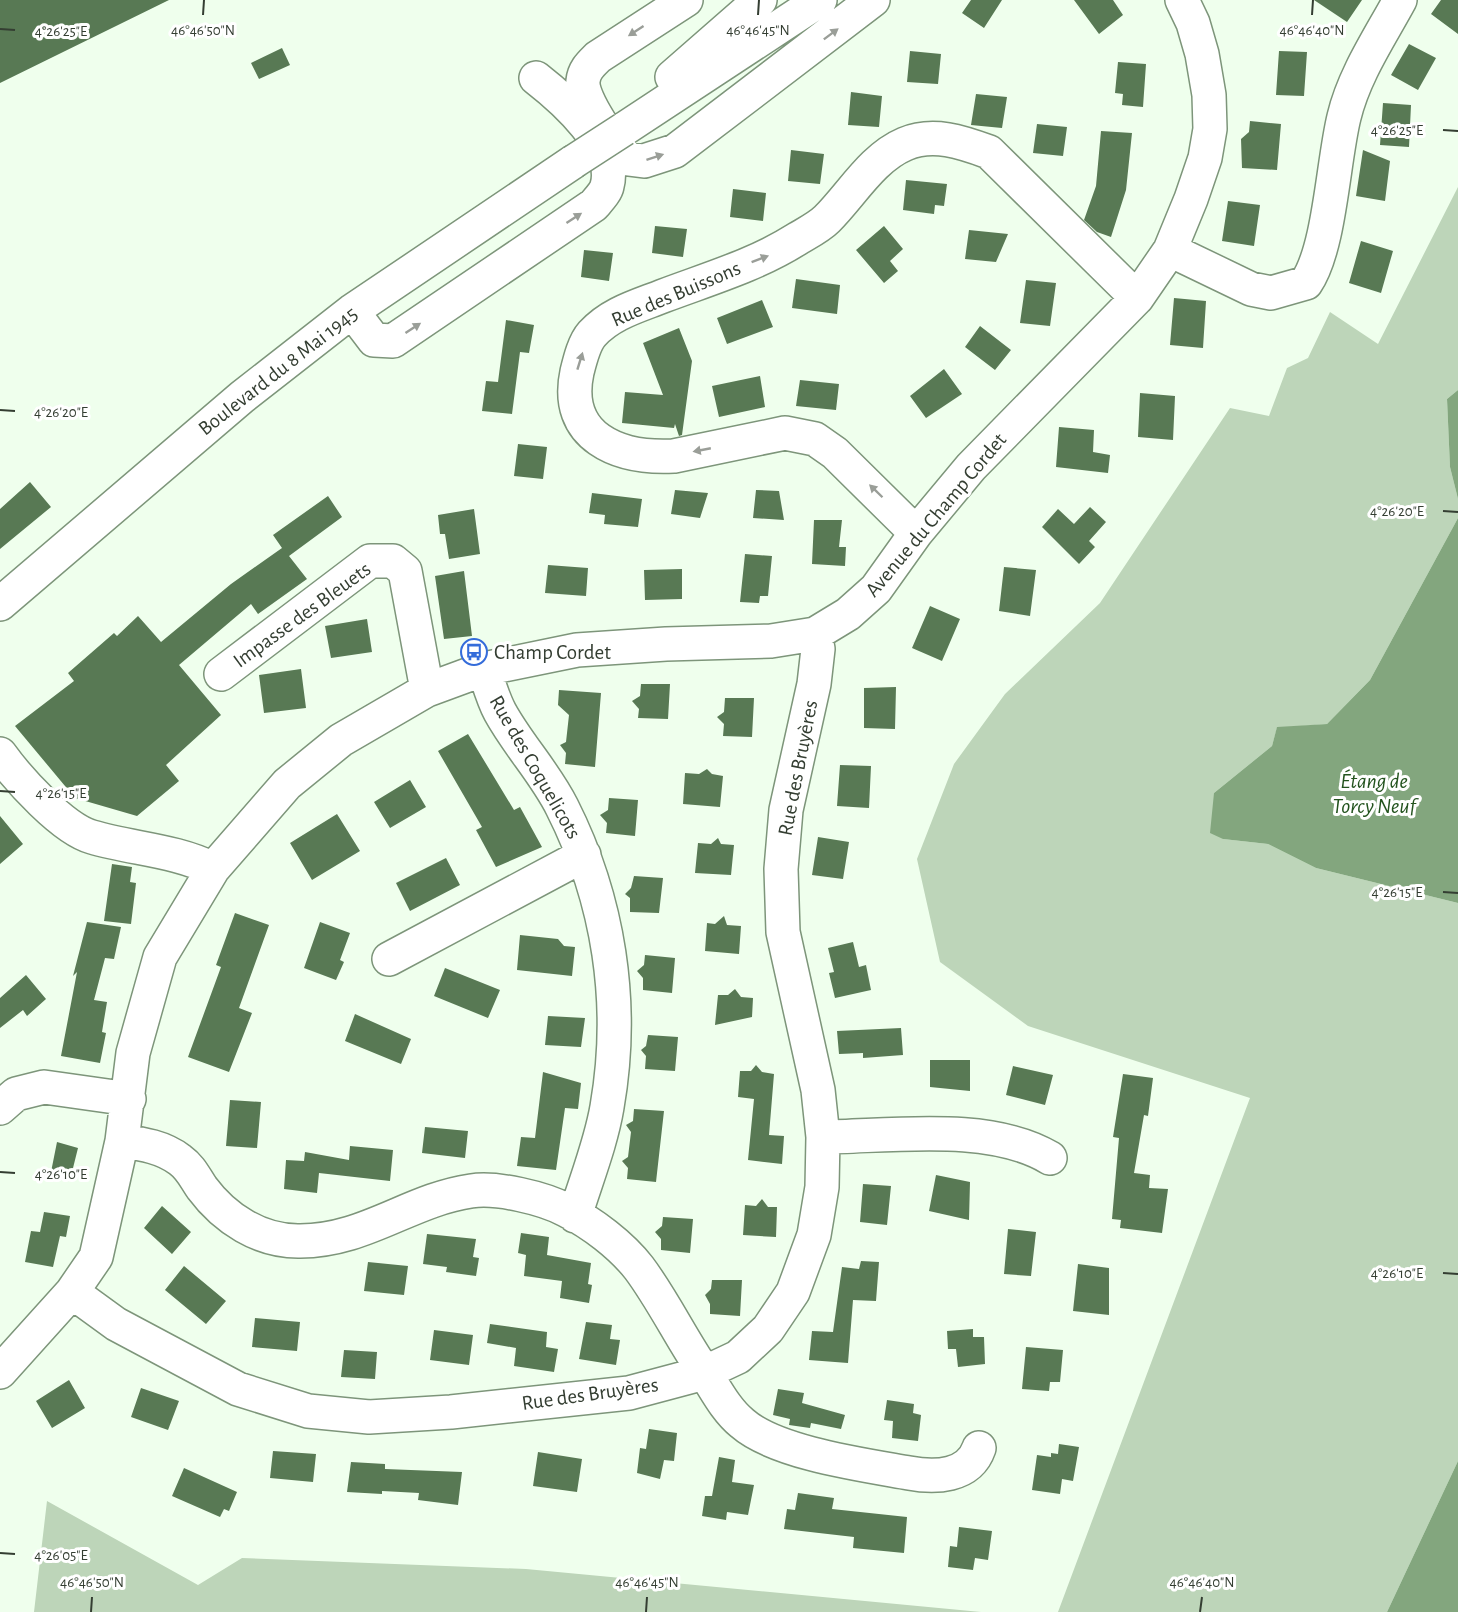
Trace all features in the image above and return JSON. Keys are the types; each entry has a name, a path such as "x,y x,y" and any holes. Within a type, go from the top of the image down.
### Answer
{"street":[{"path":"686,0 598,57 583,78 587,100 628,159 644,161 675,151 873,0"},
{"path":"624,129 654,102 673,76 760,0"},
{"path":"624,129 820,0"},
{"name":"Avenue du Champ Cordet","path":"0,1372 72,1292 96,1257 122,1141 133,1053 160,957 213,869 287,784 341,740 427,690 484,669 577,650 666,644 771,641 815,634 848,614 876,590 916,533 971,467 1137,298 1170,250 1205,158 1210,129 1209,95 1202,54 1193,23 1182,0"},
{"path":"1170,250 1251,289 1272,293 1306,283 1317,259 1344,115 1361,73 1400,0"},
{"path":"352,311 374,340 393,341 594,205 607,186 606,161 589,128 564,99 536,78"},
{"name":"Boulevard du 8 Mai 1945","path":"0,604 242,397 352,311 624,129"},
{"name":"Rue des Buissons","path":"916,533 836,453 815,439 785,433 674,456 655,457 626,452 604,443 587,431 576,407 575,383 580,359 590,336 612,316 772,254 825,221 883,156 907,144 928,138 959,141 989,152 1137,298"},
{"name":"Impasse des Bleuets","path":"221,674 370,561 393,561 405,571 427,690"},
{"name":"Rue des Bruyères","path":"72,1292 116,1324 238,1389 309,1411 369,1417 451,1412 629,1393 704,1373 738,1358 768,1329 793,1292 814,1236 822,1187 823,1137 818,1090 783,932 781,869 786,810 814,684 818,649 815,634"},
{"name":"Rue des Coquelicots","path":"484,669 499,711 562,806 584,855 607,934 615,1020 607,1108 575,1216"},
{"path":"0,754 45,806 89,836 193,859 213,869"},
{"path":"389,959 584,855"},
{"path":"0,1108 16,1094 44,1087 129,1099"},
{"path":"823,1137 988,1136 1032,1147 1050,1158"},
{"path":"122,1141 154,1146 168,1152 193,1172 202,1188 230,1218 274,1239 332,1241 435,1200 472,1190 519,1195 566,1210 596,1228 638,1267 714,1390 742,1423 779,1443 821,1455 928,1477 965,1467 975,1461 980,1448"}],"shaded area":[{"path":"1458,187 1458,390 1447,399 1450,467 1458,499 1458,518 1370,680 1327,724 1277,728 1272,746 1214,793 1223,839 1268,844 1316,868 1458,903 1458,1461 1387,1612 1058,1612 1250,1098 1028,1026 940,962 917,859 954,764 1005,694 1100,603 1230,408 1269,416 1287,368 1308,358 1330,312 1378,344"},
{"path":"47,1501 198,1585 242,1558 526,1569 981,1612 34,1612"}],"water":[{"path":"1458,390 1458,499 1450,467 1447,399"},
{"name":"Étang de Torcy Neuf","path":"1458,518 1458,903 1316,868 1268,844 1223,839 1210,833 1214,793 1272,746 1277,727 1327,724 1370,680"},
{"path":"1458,1461 1458,1612 1387,1612"}],"building":[{"path":"0,0 169,0 0,83"},
{"path":"971,0 1002,0 984,28 962,13"},
{"path":"1074,0 1113,0 1123,15 1099,34"},
{"path":"1314,0 1362,0 1347,22"},
{"path":"1441,0 1458,0 1458,34 1431,14"},
{"path":"1409,44 1436,58 1418,90 1391,75"},
{"path":"282,48 290,65 259,79 251,63"},
{"path":"910,51 941,54 938,84 907,82"},
{"path":"1279,51 1307,52 1304,96 1276,95"},
{"path":"1118,62 1146,64 1143,107 1122,105 1123,94 1115,93"},
{"path":"851,92 882,96 879,127 848,125"},
{"path":"976,94 1007,97 1002,128 971,125"},
{"path":"1383,103 1411,105 1409,147 1380,145"},
{"path":"1250,121 1281,124 1277,170 1242,168 1241,139 1249,132"},
{"path":"1037,124 1067,127 1063,156 1033,153"},
{"path":"1101,131 1132,133 1126,190 1111,237 1097,232 1084,220 1096,186"},
{"path":"791,150 824,154 820,184 788,181"},
{"path":"1363,150 1390,161 1385,201 1356,196"},
{"path":"906,180 947,184 944,206 935,205 934,214 903,210"},
{"path":"733,189 766,193 763,221 730,217"},
{"path":"1228,201 1260,205 1254,246 1222,241"},
{"path":"655,226 687,229 683,257 652,253"},
{"path":"884,226 903,249 890,261 898,271 884,283 856,250"},
{"path":"969,230 1008,234 996,262 965,259"},
{"path":"1361,241 1393,251 1381,293 1349,283"},
{"path":"584,250 613,253 609,281 581,277"},
{"path":"796,279 840,285 837,314 792,308"},
{"path":"1026,280 1056,283 1050,326 1020,323"},
{"path":"1174,298 1206,301 1203,348 1170,345"},
{"path":"762,300 773,327 727,344 717,318"},
{"path":"506,320 534,325 529,353 520,352 512,414 482,411 486,381 498,382"},
{"path":"980,326 1011,350 995,370 965,347"},
{"path":"679,328 692,361 682,435 679,436 675,424 674,428 622,423 625,392 663,395 643,343"},
{"path":"944,369 962,394 926,418 910,396"},
{"path":"760,376 765,407 719,417 712,386"},
{"path":"800,380 839,384 836,410 796,406"},
{"path":"1140,393 1175,396 1173,440 1138,437"},
{"path":"1059,427 1094,430 1093,452 1110,455 1108,473 1056,467"},
{"path":"518,444 547,447 543,479 514,476"},
{"path":"30,482 51,507 0,549 0,509"},
{"path":"675,490 708,493 700,518 671,514"},
{"path":"756,490 779,491 784,520 753,518"},
{"path":"592,493 642,499 638,527 604,524 605,515 589,513"},
{"path":"328,496 342,517 289,556 307,579 258,614 251,604 179,665 221,715 166,765 179,781 137,816 75,798 15,726 74,681 68,673 114,633 117,636 138,616 161,642 231,584 282,548 273,535"},
{"path":"1090,507 1106,522 1089,541 1095,547 1079,564 1042,527 1058,509 1074,524"},
{"path":"474,509 480,554 449,559 445,534 440,534 438,515"},
{"path":"814,520 842,520 839,547 846,547 845,566 812,564"},
{"path":"745,554 772,556 768,596 760,596 759,603 740,602"},
{"path":"548,565 588,568 586,596 545,593"},
{"path":"1004,567 1036,570 1030,616 999,611"},
{"path":"682,569 682,599 645,600 644,570"},
{"path":"464,571 472,636 444,639 435,576"},
{"path":"930,606 960,619 942,661 912,648"},
{"path":"367,619 372,652 331,658 325,626"},
{"path":"301,669 306,708 264,713 259,675"},
{"path":"641,684 670,684 668,719 638,718 639,709 632,701 640,696"},
{"path":"896,687 895,729 864,728 864,688"},
{"path":"559,690 601,693 595,767 565,764 566,753 560,745 566,742 569,715 558,705"},
{"path":"725,698 754,698 752,737 723,736 724,724 717,717 724,712"},
{"path":"468,734 514,810 520,807 542,847 496,867 476,830 482,827 438,751"},
{"path":"840,765 871,766 869,808 837,806"},
{"path":"707,769 712,774 723,776 720,807 683,804 685,773 699,774"},
{"path":"410,780 426,807 390,828 374,802"},
{"path":"609,798 638,800 635,836 606,833 607,823 600,815 608,810"},
{"path":"337,814 360,851 312,880 290,843"},
{"path":"0,816 23,844 0,864"},
{"path":"818,837 849,842 843,879 812,875"},
{"path":"718,838 721,844 734,845 731,875 695,873 698,843 711,844"},
{"path":"446,858 460,885 410,911 396,883"},
{"path":"112,864 132,867 130,882 136,883 131,924 104,921"},
{"path":"634,876 663,878 659,913 630,912 630,898 625,894 631,888"},
{"path":"235,913 269,925 239,1008 252,1013 229,1072 188,1057 221,967 216,965"},
{"path":"724,916 727,925 741,926 739,954 705,951 707,923 715,924"},
{"path":"87,922 121,927 114,959 105,958 94,1000 107,1002 102,1032 106,1033 100,1063 61,1056 77,972 73,976"},
{"path":"320,922 350,933 340,960 344,962 336,980 304,968"},
{"path":"520,935 558,939 564,946 575,947 572,976 517,970"},
{"path":"853,942 859,967 866,965 871,990 835,998 829,973 834,972 828,948"},
{"path":"645,955 675,958 672,993 643,990 643,978 637,971 644,965"},
{"path":"445,968 500,990 488,1018 434,996"},
{"path":"26,975 46,999 27,1016 23,1010 0,1028 0,998"},
{"path":"735,989 741,997 753,998 752,1017 715,1025 718,995 728,995"},
{"path":"355,1014 411,1039 401,1064 345,1041"},
{"path":"548,1016 585,1018 581,1047 545,1045"},
{"path":"901,1028 903,1055 863,1058 863,1053 839,1054 837,1031"},
{"path":"648,1035 678,1037 675,1071 645,1069 646,1056 641,1050 646,1046"},
{"path":"930,1060 970,1060 970,1091 930,1087"},
{"path":"756,1065 762,1072 774,1074 769,1135 784,1136 782,1164 748,1160 754,1099 738,1097 740,1071 751,1071"},
{"path":"1013,1066 1053,1075 1045,1105 1006,1095"},
{"path":"543,1072 581,1083 578,1109 565,1108 556,1170 517,1166 521,1137 535,1138"},
{"path":"1123,1074 1153,1078 1148,1116 1144,1115 1134,1173 1150,1175 1149,1188 1168,1189 1162,1233 1120,1228 1121,1220 1112,1219 1119,1138 1113,1137"},
{"path":"230,1100 261,1102 257,1148 226,1146"},
{"path":"634,1109 664,1111 656,1182 627,1179 628,1168 622,1161 628,1157 631,1132 626,1125 633,1121"},
{"path":"425,1127 468,1131 465,1158 422,1153"},
{"path":"57,1142 78,1148 71,1176 51,1172"},
{"path":"350,1146 393,1150 390,1181 319,1173 317,1193 284,1189 286,1160 304,1161 305,1152 349,1160"},
{"path":"936,1175 970,1182 969,1220 929,1211"},
{"path":"863,1184 891,1186 887,1225 860,1222"},
{"path":"762,1199 768,1207 777,1207 776,1237 743,1235 745,1205 756,1206"},
{"path":"162,1206 191,1232 172,1254 144,1228"},
{"path":"44,1212 70,1216 66,1237 60,1236 53,1267 25,1262 31,1231 40,1232"},
{"path":"663,1217 693,1219 690,1253 661,1250 661,1239 655,1232 662,1226"},
{"path":"1008,1229 1036,1232 1031,1276 1004,1274"},
{"path":"521,1233 549,1237 547,1255 591,1263 588,1284 592,1285 589,1303 560,1298 562,1281 524,1276 526,1255 518,1253"},
{"path":"427,1234 476,1239 473,1257 479,1258 476,1276 446,1272 447,1267 423,1264"},
{"path":"861,1261 879,1262 876,1301 853,1300 848,1363 809,1360 812,1331 833,1332 842,1267 859,1269"},
{"path":"368,1262 408,1266 404,1295 364,1291"},
{"path":"1078,1264 1109,1268 1109,1315 1073,1311"},
{"path":"184,1266 226,1301 206,1324 165,1290"},
{"path":"712,1280 742,1280 740,1316 710,1314 710,1304 705,1295 711,1289"},
{"path":"255,1318 300,1322 297,1351 252,1347"},
{"path":"586,1322 612,1325 610,1339 620,1340 616,1365 579,1359"},
{"path":"490,1324 547,1332 546,1347 558,1349 554,1372 514,1366 516,1348 487,1343"},
{"path":"973,1329 973,1337 984,1337 985,1364 958,1367 956,1349 948,1349 947,1331"},
{"path":"434,1330 473,1335 469,1365 430,1360"},
{"path":"1026,1347 1063,1350 1060,1382 1050,1382 1049,1391 1022,1389"},
{"path":"344,1350 377,1352 375,1379 341,1377"},
{"path":"69,1380 85,1408 52,1428 36,1401"},
{"path":"141,1388 179,1401 168,1430 131,1417"},
{"path":"778,1389 804,1393 802,1403 845,1415 841,1429 811,1423 810,1428 789,1425 790,1419 773,1415"},
{"path":"887,1400 914,1404 913,1413 921,1415 918,1441 892,1438 893,1421 884,1420"},
{"path":"649,1429 677,1433 674,1461 664,1460 660,1479 637,1473 640,1448 646,1449"},
{"path":"1059,1444 1079,1447 1073,1481 1062,1479 1060,1494 1032,1490 1037,1455 1051,1457 1051,1453 1058,1454"},
{"path":"273,1451 316,1454 313,1482 270,1478"},
{"path":"538,1452 582,1459 577,1492 533,1486"},
{"path":"719,1457 735,1460 732,1482 754,1485 748,1515 727,1512 726,1520 702,1516 705,1496 712,1496"},
{"path":"351,1462 385,1464 385,1469 462,1472 458,1505 418,1500 419,1493 347,1492"},
{"path":"184,1468 237,1492 229,1511 224,1509 220,1517 172,1496"},
{"path":"798,1493 834,1498 832,1509 907,1517 904,1553 853,1548 854,1537 784,1529 787,1509 795,1510"},
{"path":"959,1527 992,1531 988,1560 975,1558 973,1570 948,1567 950,1546 957,1547"}],"place":[{"name":"Champ Cordet","path":"474,652"}]}
